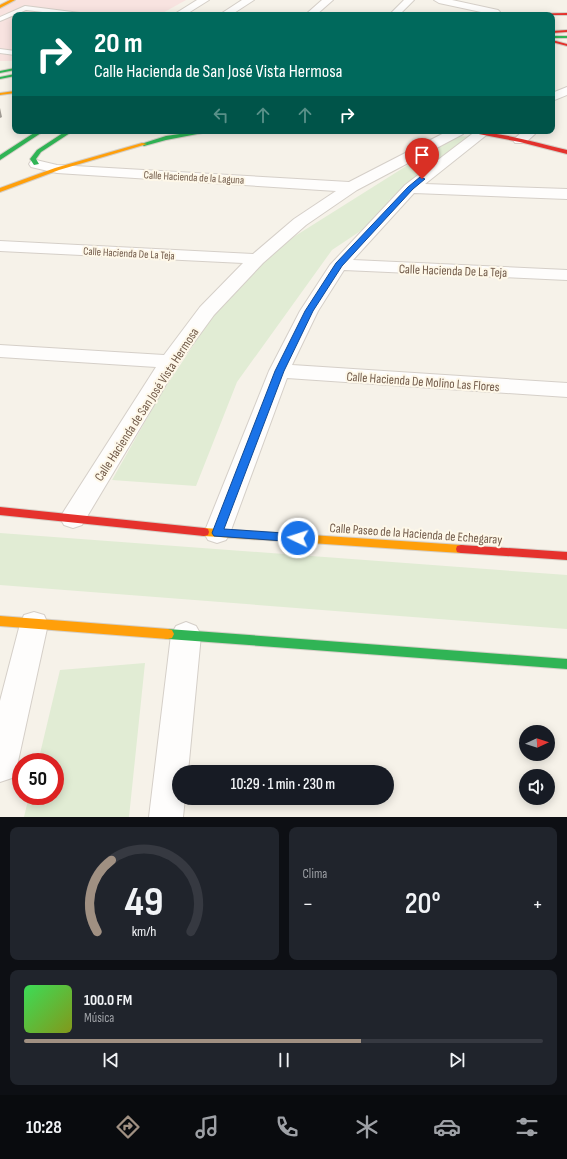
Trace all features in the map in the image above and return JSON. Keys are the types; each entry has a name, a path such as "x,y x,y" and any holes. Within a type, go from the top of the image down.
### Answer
{"main road":[{"path":"0,7 13,0"},
{"path":"555,14 567,14"},
{"path":"555,18 567,18"},
{"path":"567,25 558,33 567,45"},
{"path":"0,64 12,64"},
{"path":"0,76 12,70"},
{"path":"0,76 12,75"},
{"path":"0,93 12,91"},
{"path":"0,98 12,96"},
{"path":"0,158 36,134"},
{"path":"33,166 33,158 39,151 65,134"},
{"path":"0,190 61,161 153,134"},
{"path":"61,161 191,134"},
{"path":"505,134 521,135 567,144"},
{"path":"521,135 567,152"},
{"name":"Calle Paseo de la Hacienda de Echegaray","path":"0,511 217,533 567,556"},
{"path":"0,621 567,664"}],"street":[{"path":"183,12 204,0"},
{"path":"229,12 249,0"},
{"path":"314,12 328,0"},
{"path":"397,12 409,0"},
{"path":"439,0 495,12"},
{"path":"555,96 567,91"},
{"path":"555,106 567,101"},
{"name":"Calle Hacienda de San José Vista Hermosa","path":"73,518 170,362 207,312 257,259 300,222 352,187 452,134"},
{"path":"217,533 279,371 309,311 339,265 410,188 472,134"},
{"name":"Calle Hacienda de la Laguna","path":"33,166 61,161 352,187"},
{"path":"410,188 567,194"},
{"name":"Calle Hacienda De La Teja","path":"0,246 257,259"},
{"name":"Calle Hacienda De La Teja","path":"339,265 567,275"},
{"path":"0,351 170,362"},
{"name":"Calle Hacienda De Molino Las Flores","path":"279,371 567,390"},
{"path":"0,766 34,624"},
{"path":"166,817 186,635"}],"lane":[{"path":"16,12 25,8 56,12"},
{"path":"0,19 12,14"},
{"path":"0,51 12,53"}],"shaded area":[{"path":"13,0 186,0 164,12 12,12 12,61 0,61 0,7"}],"green space":[{"path":"454,136 480,137 389,200 386,214 332,250 237,382 196,486 112,480 159,397 210,320 276,248"},
{"path":"0,533 567,575 567,629 0,585"},
{"path":"145,663 129,817 24,817 27,805 64,805 64,753 40,753 60,670"}],"traffic: fast":[{"path":"555,37 567,37"},
{"path":"0,72 12,70"},
{"path":"0,78 12,76"},
{"path":"0,158 36,134"},
{"path":"36,164 33,159 39,151 65,134"},
{"path":"144,144 166,138 191,134"},
{"path":"168,634 567,664"}],"traffic: slow":[{"path":"0,7 13,0"},
{"path":"0,94 12,92"},
{"path":"0,190 57,169 144,144"},
{"path":"204,532 461,549"},
{"path":"0,621 168,634"}],"traffic: jam":[{"path":"555,14 567,14"},
{"path":"555,32 567,31"},
{"path":"555,42 567,45"},
{"path":"484,134 520,140 567,152"},
{"path":"0,511 204,532"},
{"path":"461,549 567,556"}],"route":[{"path":"298,538 217,533 279,371 309,311 339,265 410,188 422,179"}]}
